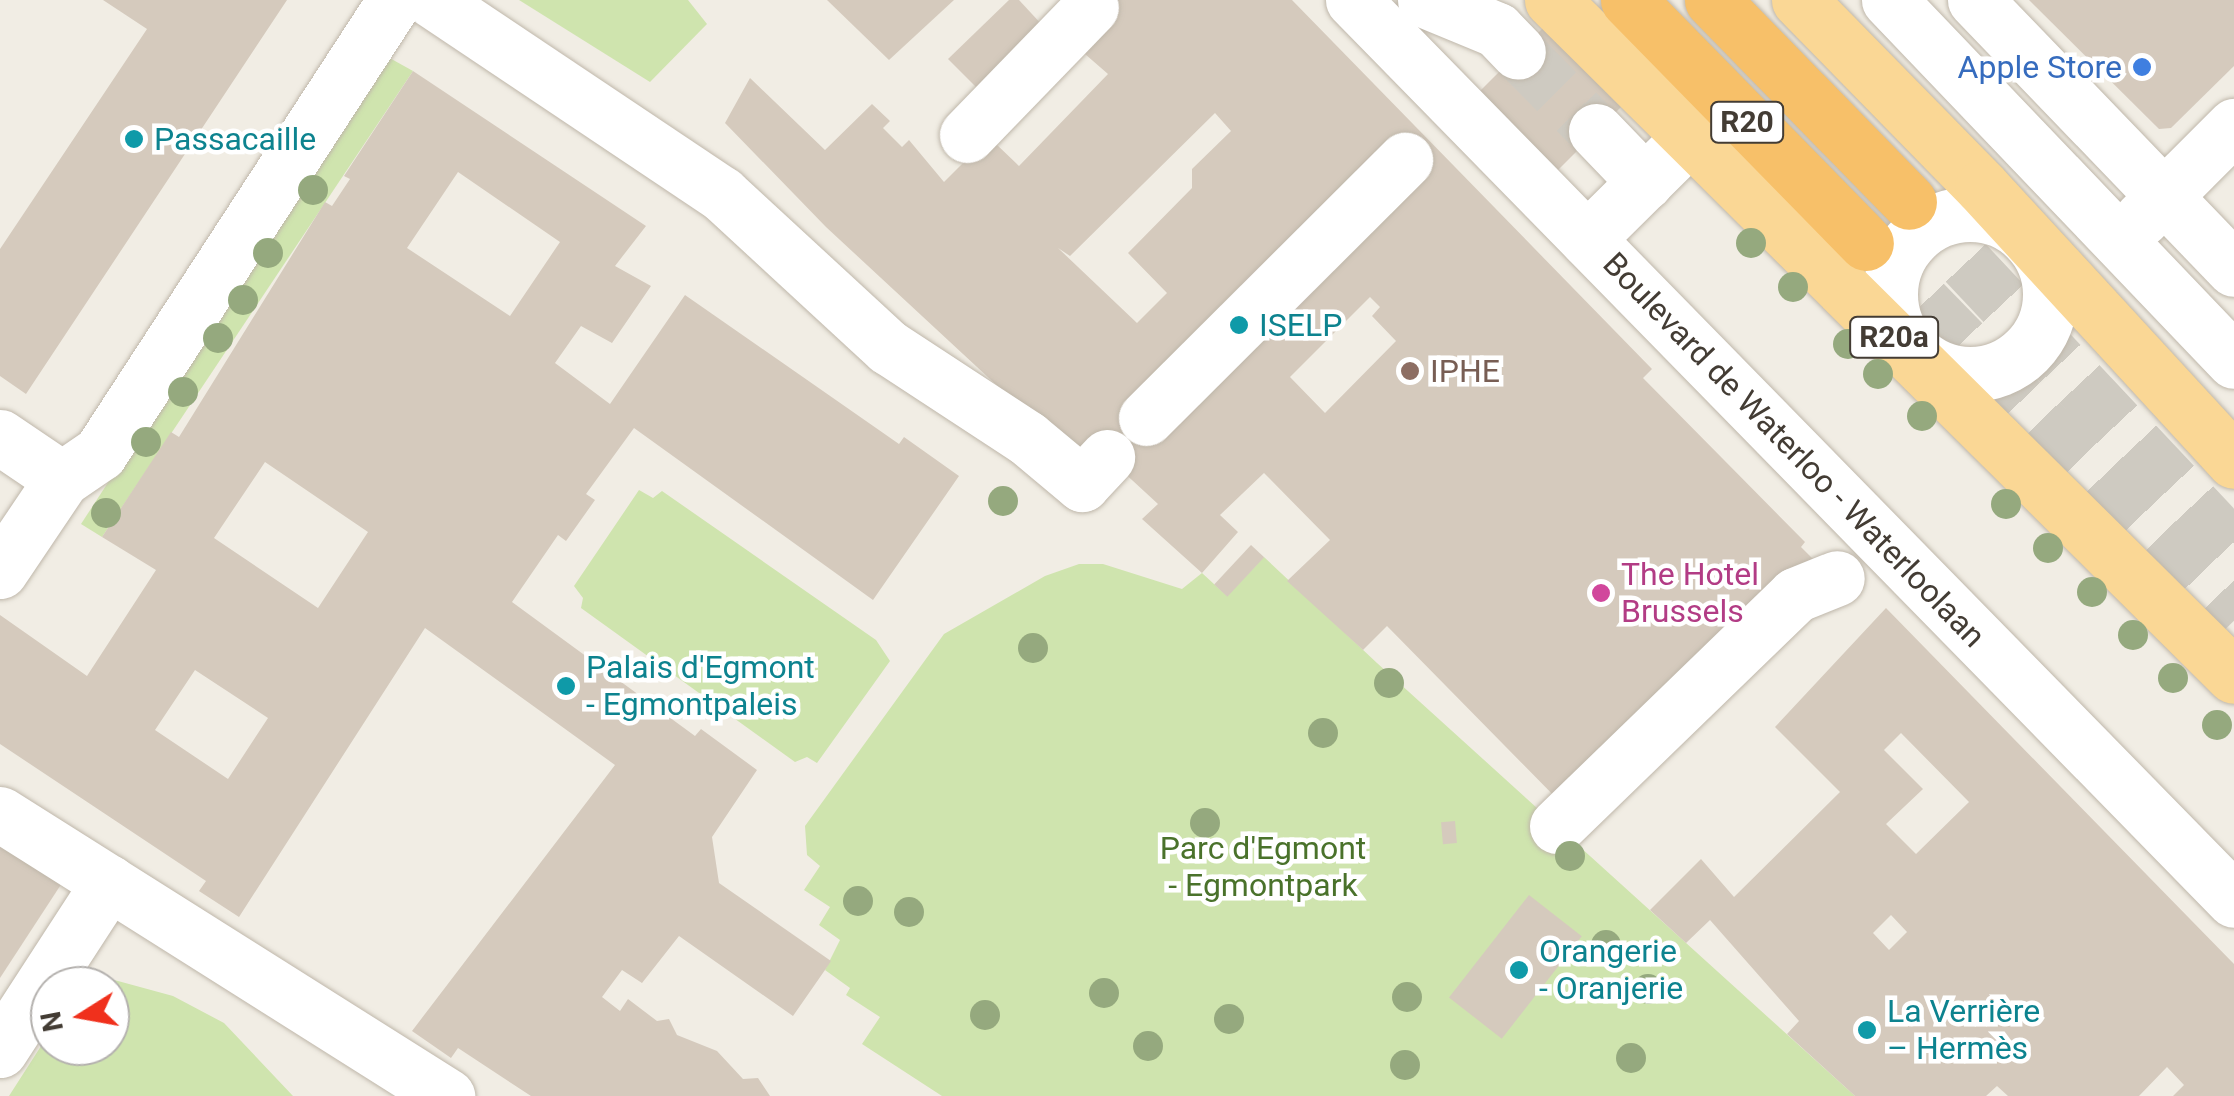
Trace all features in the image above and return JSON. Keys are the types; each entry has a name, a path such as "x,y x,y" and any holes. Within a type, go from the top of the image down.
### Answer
{"highway":[{"name":"R20","path":"1628,0 1866,244"},
{"name":"R20","path":"1712,0 1909,202"}],"main road":[{"name":"R20a","path":"1552,0 1687,140 1914,352 2234,676"},
{"path":"1798,0 2015,223 2234,461"}],"street":[{"path":"9,561 62,479 100,452 395,0"},
{"path":"432,0 722,194 888,347 1027,438 1095,470"},
{"name":"Boulevard de Waterloo - Waterloolaan","path":"1353,0 1404,52 1429,135 1587,239 2234,900"},
{"path":"1889,0 2118,244 2234,361"},
{"path":"1975,0 2234,268"},
{"path":"1404,52 1445,2 1498,30 1518,52"},
{"path":"967,134 1091,7"},
{"path":"1596,131 1645,182"},
{"path":"1146,418 1429,135"},
{"path":"1587,239 1687,140"},
{"path":"2074,291 2164,194 2228,140"},
{"path":"2015,223 2046,168"},
{"path":"1969,214 2015,223 2044,263 2051,294 2045,325 2028,351 2002,368 1971,375 1940,369 1914,352 1896,326 1890,294 1896,264 1912,238 1939,220 1969,214"},
{"path":"0,437 62,479"},
{"path":"1557,826 1795,595 1837,578 1879,538"},
{"path":"1704,736 1817,622 1837,578"},
{"path":"0,814 422,1091"},
{"path":"0,1050 109,882"}],"green space":[{"path":"519,0 688,0 707,24 650,82"},
{"path":"386,56 413,71 102,537 81,524"},
{"path":"639,490 653,498 662,491 876,640 890,661 817,763 807,757 795,762 581,608 583,598 574,586"},
{"name":"Parc d'Egmont - Egmontpark","path":"1264,557 1855,1096 942,1096 862,1044 880,1017 846,995 850,988 825,970 840,940 819,925 830,907 804,890 820,866 807,855 805,826 944,634 1045,576 1079,564 1103,564 1182,589 1202,573 1227,596"},
{"path":"130,984 173,996 224,1023 293,1096 9,1096 30,1063 130,1066"}],"building":[{"name":"Passacaille","path":"103,0 287,0 26,394 0,376 0,249 147,29"},
{"path":"827,0 954,0 889,60"},
{"path":"1009,0 1019,0 1044,27 980,91 948,59"},
{"path":"1084,0 1292,0 1652,369 1643,378 1805,542 1801,547 1814,560 1563,805 1387,626 1363,650 1287,581 1330,540 1264,473 1220,515 1238,532 1202,573 1142,519 1158,504 1107,457 1073,456 826,227 725,123 750,78 825,150 872,104 890,121 883,128 902,147 909,140 944,182 981,145 995,143 1019,166 1108,74 1070,41","holes":["1215,113 1231,131 1192,169 1192,188 1128,253 1167,293 1137,323 1058,248 1070,256","1370,297 1380,307 1372,316 1396,341 1325,413 1290,377"]},
{"path":"2029,0 2234,0 2234,66 2171,128 2159,129"},
{"path":"1546,25 1624,103 1558,170 1480,91"},
{"path":"413,71 646,226 615,266 651,286 612,343 581,326 555,363 610,404 685,295 899,444 904,437 959,476 873,600 634,428 586,494 595,500 566,541 558,535 512,602 695,736 701,729 757,770 712,837 719,883 831,961 825,970 793,1016 679,936 642,983 622,970 602,997 620,1011 628,999 657,1021 669,1019 677,1035 717,1051 743,1079 758,1078 770,1096 531,1096 458,1048 451,1058 412,1031 615,765 425,628 239,917 199,891 206,881 0,744 0,615 87,676 156,570 102,537 171,432 179,437 325,202 332,206 350,179 344,176","holes":["458,172 560,242 510,316 407,248","265,462 368,532 318,608 214,538","195,670 268,718 228,779 155,730"]},
{"path":"1251,545 1264,557 1227,597 1214,584"},
{"path":"1886,608 2234,964 2234,1096 2173,1096 2184,1085 2167,1067 2139,1096 2008,1096 1997,1086 1986,1096 1855,1096 1787,1034 1799,1021 1710,920 1686,943 1650,910 1701,859 1734,897 1840,792 1775,727","holes":["1901,733 1969,802 1916,854 1886,824 1923,789 1884,750","1891,915 1907,932 1889,950 1873,933"]},
{"path":"1455,821 1457,843 1443,844 1441,822"},
{"path":"0,846 62,883 0,978"},
{"name":"Orangerie - Oranjerie","path":"1529,895 1582,936 1502,1039 1449,997"}],"tunnel":[{"path":"1518,52 1596,131"},
{"path":"1909,202 2234,548"},
{"path":"1866,243 2234,620"}],"place":[{"name":"Apple Store","path":"2142,67"},
{"name":"Passacaille","path":"134,139"},
{"name":"ISELP","path":"1239,325"},
{"name":"IPHE","path":"1410,371"},
{"name":"The Hotel Brussels","path":"1601,593"},
{"name":"Palais d'Egmont - Egmontpaleis","path":"566,686"},
{"name":"Orangerie - Oranjerie","path":"1519,970"},
{"name":"La Verrière – Hermès","path":"1867,1030"}]}
